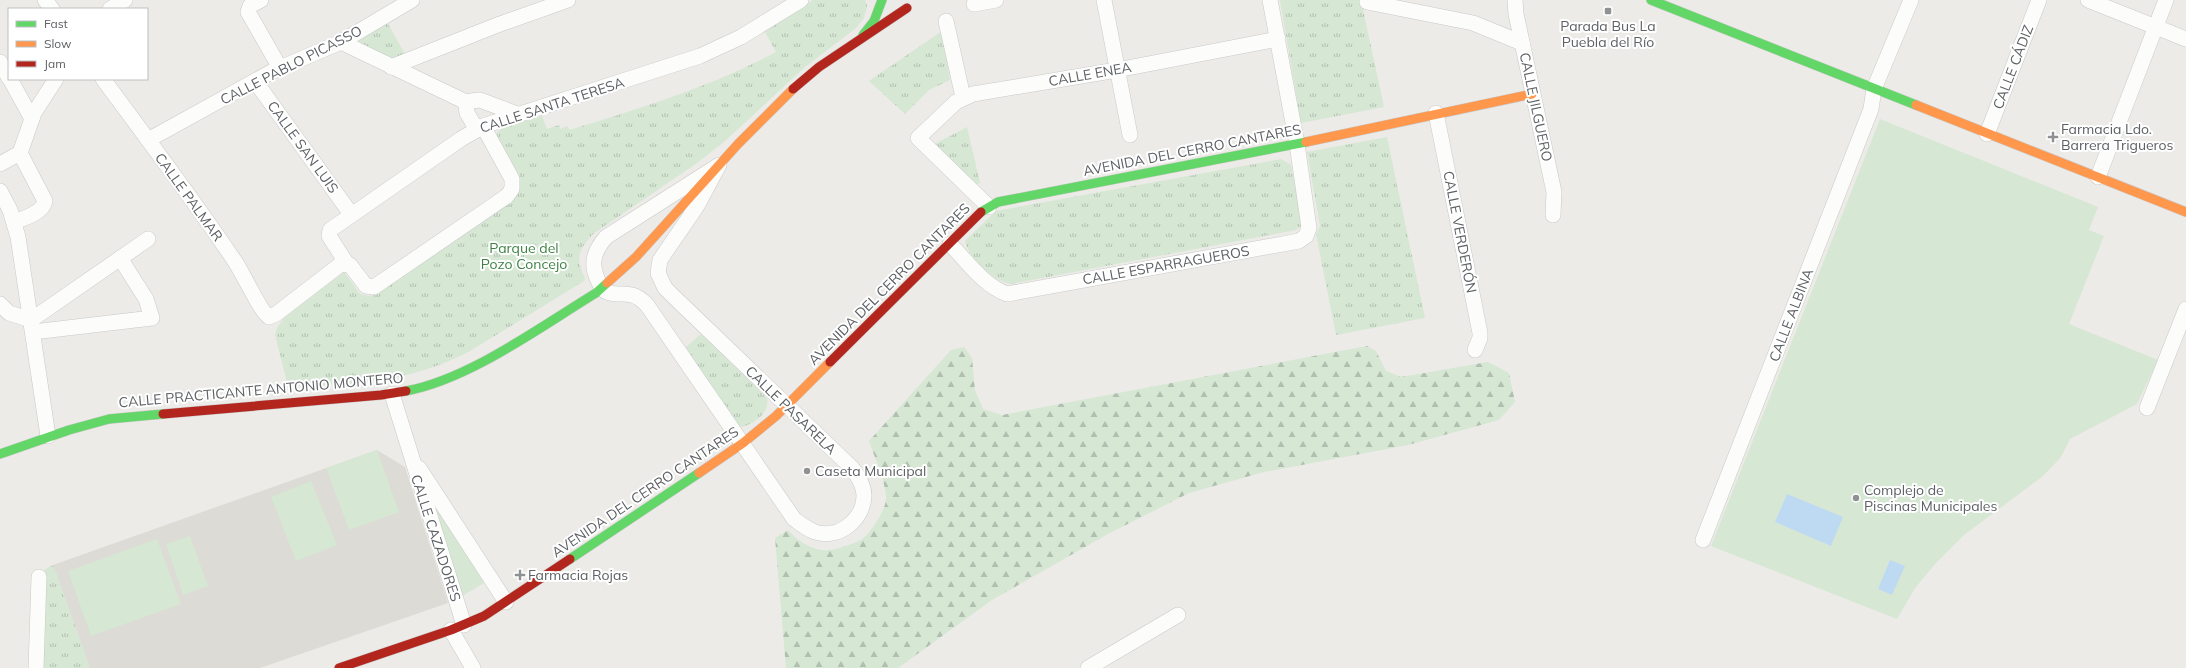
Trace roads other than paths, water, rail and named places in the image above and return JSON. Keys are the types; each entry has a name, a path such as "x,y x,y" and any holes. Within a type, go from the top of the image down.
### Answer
{"main road":[{"name":"CALLE PRACTICANTE ANTONIO MONTERO","path":"858,40 874,21 882,0"},
{"name":"CALLE PRACTICANTE ANTONIO MONTERO","path":"0,454 48,436 96,422 124,416 392,394 421,388 453,376 498,353 568,312 602,288 636,257 766,113 799,83 858,40 911,7 893,6 887,0"},
{"path":"1651,0 2186,212"},
{"name":"AVENIDA DEL CERRO CANTARES","path":"339,668 376,662 484,616 743,444 786,406 982,211 989,207 1004,200 1297,144 1436,113 1532,94"}],"street":[{"path":"45,0 51,8"},
{"path":"112,8 125,0"},
{"path":"261,0 250,6 248,12 280,68"},
{"name":"CALLE PABLO PICASSO","path":"148,140 280,68 341,42 412,0"},
{"path":"391,67 493,26 568,0"},
{"name":"CALLE SANTA TERESA","path":"347,264 329,234 332,227 480,128 517,114 700,56 741,37 802,0"},
{"path":"974,4 996,0"},
{"path":"1104,0 1130,135"},
{"name":"CALLE ESPARRAGUEROS","path":"950,244 996,290 1007,294 1299,241 1306,236 1309,228 1297,144 1270,0"},
{"path":"1514,5 1521,0"},
{"name":"CALLE ALBINA","path":"1703,540 1871,109 1874,89 1911,0"},
{"name":"CALLE CÁDIZ","path":"1988,134 2039,0"},
{"path":"2088,0 2186,39"},
{"path":"2098,177 2166,0"},
{"path":"1367,2 1473,23 1522,43"},
{"name":"CALLE JILGUERO","path":"1514,5 1554,192 1554,215"},
{"path":"946,21 963,97 918,138 989,207"},
{"name":"CALLE ENEA","path":"963,97 1117,70 1278,39"},
{"path":"341,42 468,103"},
{"path":"0,62 8,77"},
{"path":"10,80 32,119"},
{"path":"0,164 20,153 37,108 55,80"},
{"name":"CALLE PALMAR","path":"104,80 232,258 249,284 264,313 269,317 276,314 338,266 347,264"},
{"name":"CALLE SAN LUIS","path":"255,81 351,214"},
{"path":"347,264 366,286 374,287 510,193 513,184 512,179 480,128 467,113 466,106 475,99 517,114"},
{"name":"CALLE VERDERÓN","path":"1436,113 1480,333 1476,350"},
{"path":"14,222 39,210 45,205 45,201 20,153"},
{"path":"602,288 593,267 594,256 598,246 606,237 719,165"},
{"name":"CALLE PASARELA","path":"602,288 609,292 634,295 648,305 786,508 805,528 816,533 830,533 843,530 855,522 861,508 864,494 860,480 845,462 672,295 660,280 658,272 660,260 697,206 719,165"},
{"path":"0,192 14,222 32,326 48,436"},
{"path":"32,326 120,258 148,239"},
{"path":"0,304 10,313 32,326 152,318 146,299 120,258"},
{"path":"568,312 587,308 624,293"},
{"path":"2147,408 2186,309"},
{"name":"CALLE CAZADORES","path":"392,394 458,628 473,668"},
{"name":"CALLE CAZADORES","path":"409,451 506,602"},
{"path":"36,668 39,577"},
{"path":"1088,668 1178,615"}],"water":[{"path":"1787,494 1843,517 1831,546 1775,522"},
{"path":"1890,560 1905,566 1892,595 1878,589"}],"place":[{"name":"Parada Bus La Puebla del Río","path":"1608,11"},
{"name":"Farmacia Ldo. Barrera Trigueros","path":"2053,137"},
{"name":"Caseta Municipal","path":"807,471"},
{"name":"Complejo de Piscinas Municipales","path":"1856,498"},
{"name":"Farmacia Rojas","path":"520,575"}],"park label":[{"name":"Parque del Pozo Concejo","path":"524,256"}]}
